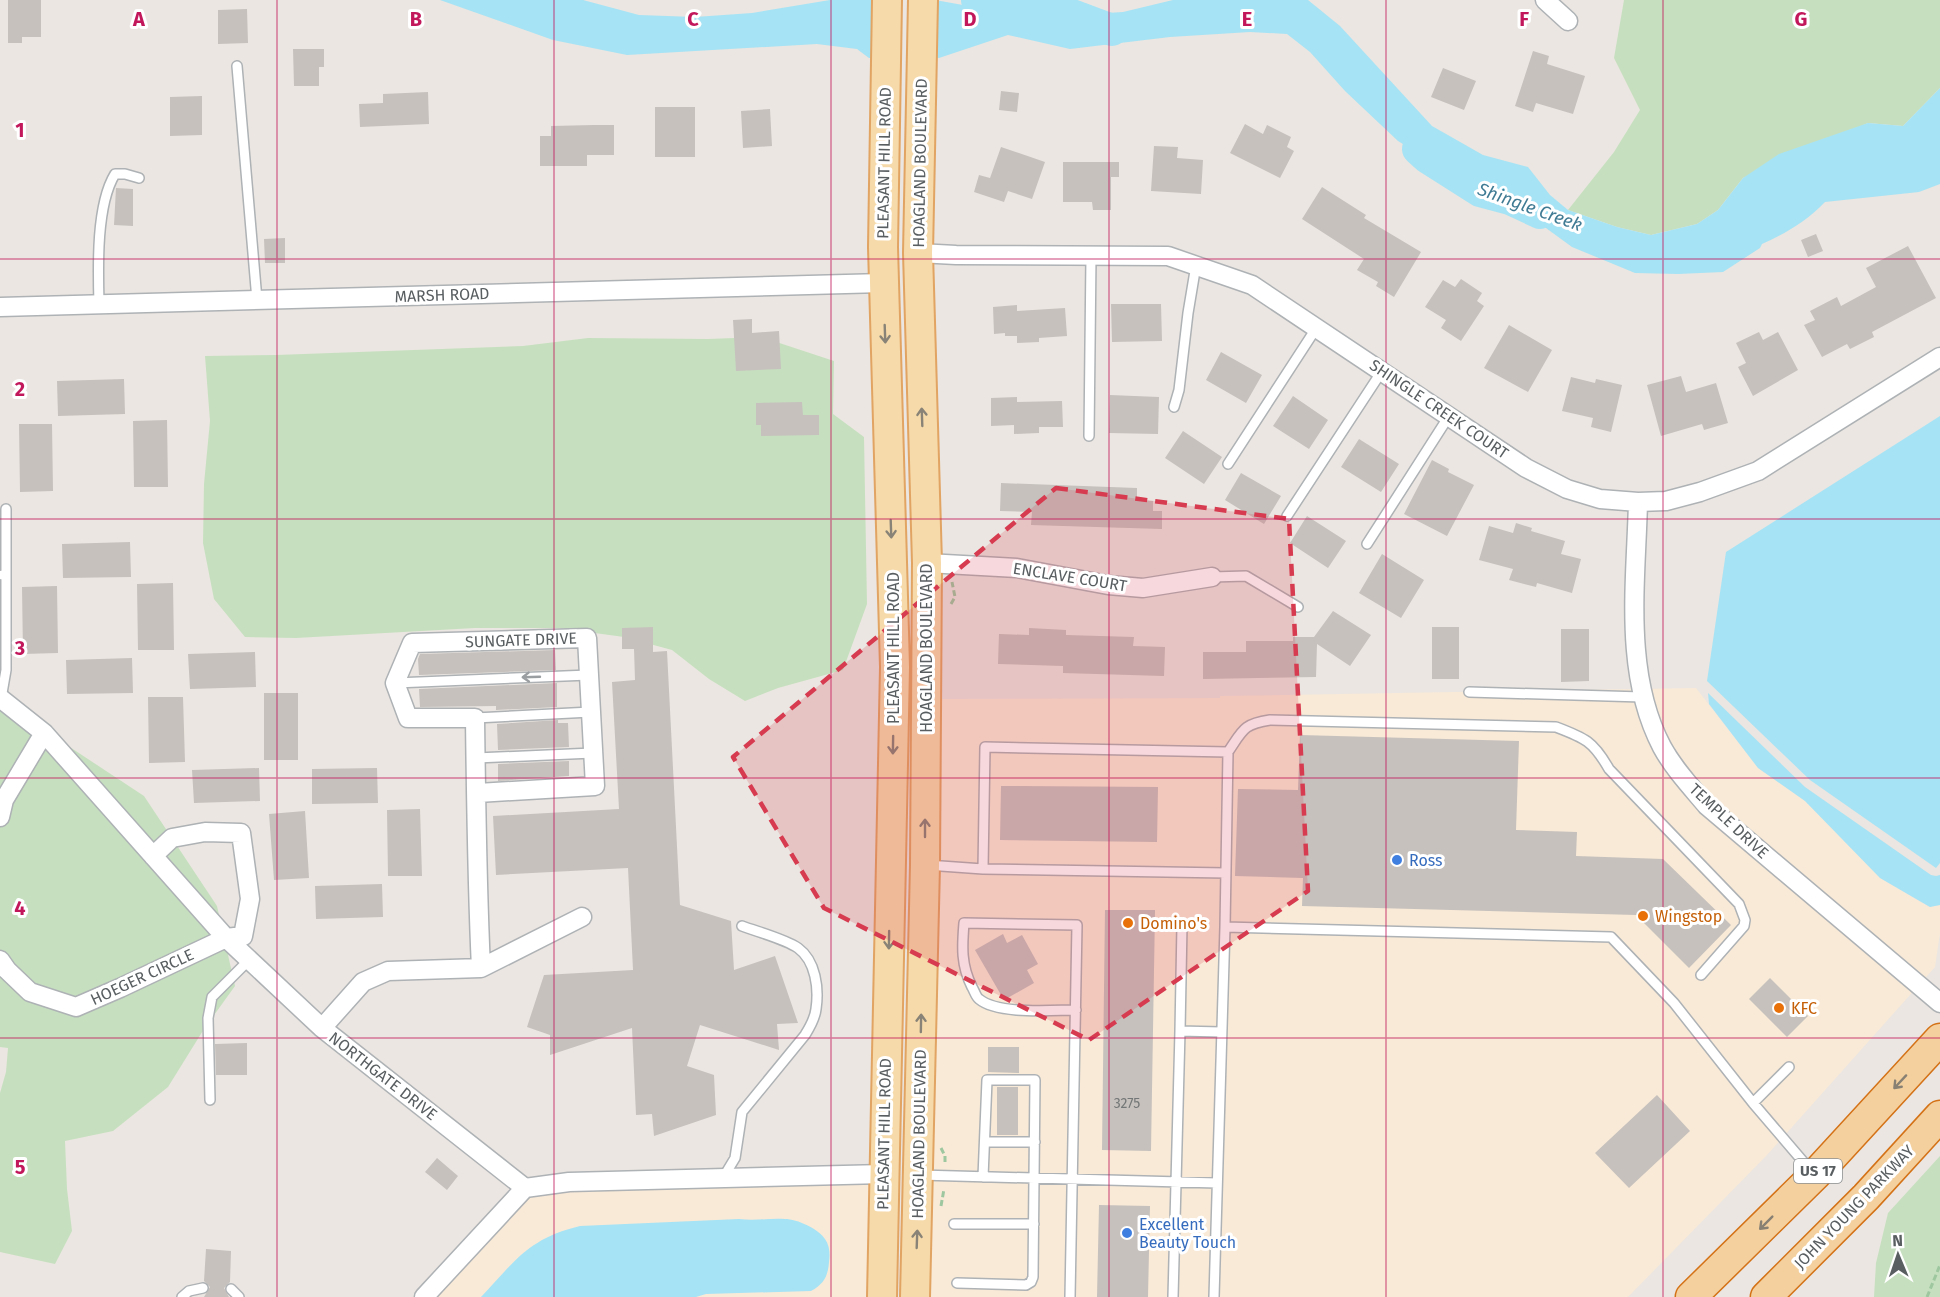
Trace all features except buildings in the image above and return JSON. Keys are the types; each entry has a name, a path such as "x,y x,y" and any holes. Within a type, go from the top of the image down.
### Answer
{"highway":[{"name":"US 17","path":"1691,1297 1815,1174 1940,1039"},
{"name":"JOHN YOUNG PARKWAY","path":"1766,1297 1866,1197 1940,1116"}],"main road":[{"name":"PLEASANT HILL ROAD","path":"882,1297 895,667 883,283 887,0"},
{"name":"HOAGLAND BOULEVARD","path":"915,1297 925,866 927,563 918,253 923,0"},
{"path":"884,192 897,228 918,253"},
{"path":"883,283 900,303 906,315 921,369"},
{"path":"884,1174 918,1175"}],"street":[{"path":"1545,0 1568,21"},
{"name":"SHINGLE CREEK COURT","path":"918,253 1168,256 1252,285 1526,468 1567,489 1600,499 1638,502 1666,501 1700,492 1758,471 1940,357"},
{"name":"MARSH ROAD","path":"0,307 883,283"},
{"name":"TEMPLE DRIVE","path":"1638,502 1635,631 1642,697 1663,749 1683,778 1707,806 1940,1003"},
{"name":"ENCLAVE COURT","path":"927,563 1017,568 1108,585 1143,588 1212,577"},
{"name":"SUNGATE DRIVE","path":"395,683 412,643 587,638 595,786 478,793"},
{"path":"395,683 408,718 475,718 481,968"},
{"name":"NORTHGATE DRIVE","path":"1,699 44,734 226,938 322,1029 525,1188"},
{"path":"0,817 4,800 44,734"},
{"name":"HOEGER CIRCLE","path":"0,960 30,992 76,1007 226,938 243,936 250,899 241,833 205,832 172,838 153,856"},
{"path":"322,1029 363,982 388,971 481,968 582,917"},
{"path":"424,1297 525,1188 569,1182 884,1174"}],"lane":[{"path":"237,66 257,300"},
{"path":"99,304 98,260 108,185 115,174 139,178"},
{"path":"1089,436 1091,256"},
{"path":"1174,406 1179,390 1196,266"},
{"path":"1228,464 1317,327"},
{"path":"1287,516 1382,371"},
{"path":"1367,543 1449,417"},
{"path":"1,699 6,670 3,575 6,509"},
{"path":"1212,577 1246,576 1298,607"},
{"path":"395,683 589,675"},
{"path":"1469,692 1642,697"},
{"path":"475,718 591,712"},
{"path":"1214,1297 1228,752 1245,727 1256,722 1270,720 1556,727 1586,739 1600,753 1609,769 1740,903 1745,920 1744,926 1701,975"},
{"path":"983,869 985,747 1228,752"},
{"path":"476,758 593,753"},
{"path":"925,866 1226,873"},
{"path":"1070,1297 1076,1010 1077,925 964,923 961,952 965,974 979,999 1010,1010 1076,1010"},
{"path":"1173,1297 1182,925"},
{"path":"723,1178 735,1158 742,1112 805,1035 816,1009 815,974 805,954 787,942 742,926"},
{"path":"1225,927 1611,937 1674,1003 1753,1103 1815,1174"},
{"path":"210,1100 208,1017 212,997 249,960"},
{"path":"1180,1031 1221,1032"},
{"path":"1753,1103 1789,1067"},
{"path":"957,1283 1026,1285 1033,1277 1035,1080 987,1080 983,1177"},
{"path":"984,1142 1035,1142"},
{"path":"918,1175 1217,1183"},
{"path":"954,1224 1034,1224"},
{"path":"182,1297 189,1291 203,1288"},
{"path":"231,1289 239,1297"}],"path":[{"path":"1927,1297 1940,1265"}],"highlighted area":[{"path":"1056,488 1289,519 1308,891 1089,1040 824,908 733,757"}],"shaded area":[{"path":"1696,688 1758,768 1805,801 1880,878 1929,907 1940,905 1940,933 1935,967 1767,1155 1628,1297 923,1297 935,699 1220,698 1220,696"},
{"path":"875,1184 873,1297 434,1297 533,1191"}],"green space":[{"path":"1624,0 1940,0 1940,88 1903,126 1868,123 1743,178 1718,210 1697,224 1651,235 1617,227 1568,210 1614,152 1640,110 1614,58"},
{"path":"761,337 834,361 833,414 864,437 867,604 843,670 778,688 745,701 709,679 672,650 624,637 558,628 475,628 296,638 245,637 214,599 203,543 204,484 210,421 205,356 523,346 588,338"},
{"path":"0,701 144,796 217,906 235,986 204,1029 168,1087 113,1131 65,1141 72,1231 55,1264 0,1252 0,1093 6,1072 8,1048 0,1047"},
{"path":"1940,1156 1940,1297 1874,1297 1876,1263 1888,1213"}],"water":[{"path":"440,0 583,0 639,15 695,17 752,13 830,0 878,0 877,58 869,58 857,49 817,44 627,55 553,40"},
{"path":"935,0 1002,12 1075,15 1123,12 1173,0 1308,0 1340,26 1432,126 1483,155 1528,167 1550,195 1568,210 1617,227 1651,235 1697,224 1718,210 1743,178 1779,154 1868,123 1903,126 1940,88 1940,184 1919,192 1825,202 1803,221 1762,244 1760,248 1723,272 1635,273 1572,247 1505,198 1448,172 1398,141 1345,91 1310,52 1287,34 1250,32 1170,37 1070,49 1008,35 939,58 931,57"},
{"path":"1940,416 1940,863 1936,868 1810,780 1707,681 1726,552"},
{"path":"1708,693 1805,787 1931,875 1940,875 1940,905 1930,907 1880,878 1805,801 1758,768 1709,704"},
{"path":"790,1219 807,1225 822,1235 827,1242 829,1259 828,1271 822,1282 811,1291 706,1294 696,1297 481,1297 524,1252 562,1231 580,1226"}],"waterway":[{"name":"Shingle Creek","path":"977,0 1048,6 1112,30"},
{"name":"Shingle Creek","path":"1418,149 1428,158 1480,191 1510,199 1540,213"}],"place":[{"name":"Ross","path":"1397,860"},
{"name":"Wingstop","path":"1643,916"},
{"name":"Domino's","path":"1128,923"},
{"name":"KFC","path":"1779,1008"},
{"name":"Excellent Beauty Touch","path":"1127,1233"}]}
